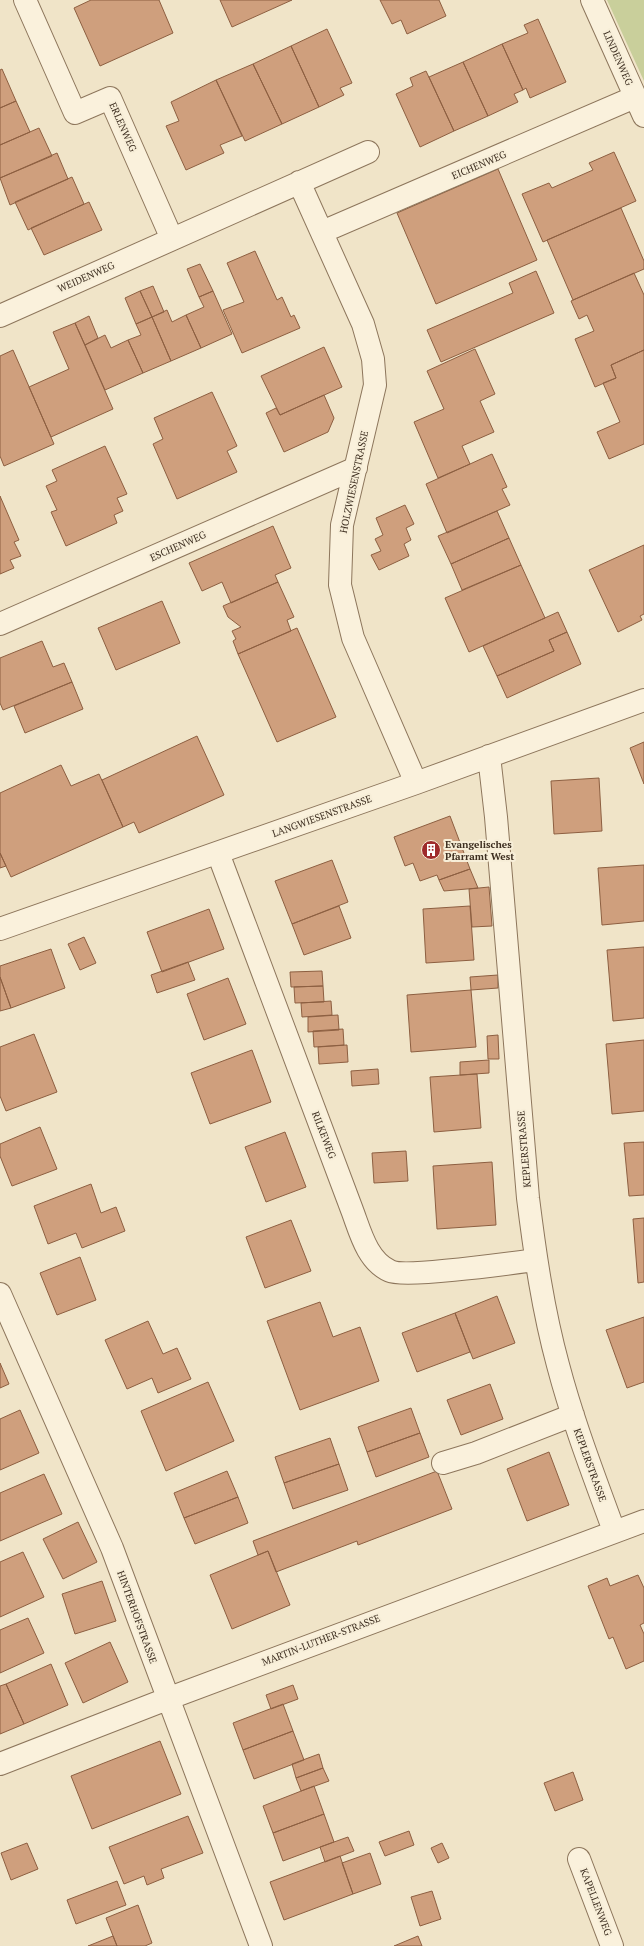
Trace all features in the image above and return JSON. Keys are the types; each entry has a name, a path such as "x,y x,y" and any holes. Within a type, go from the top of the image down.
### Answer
{"street":[{"name":"ERLENWEG","path":"25,0 75,113 110,98 172,239"},
{"name":"LINDENWEG","path":"592,0 640,107"},
{"name":"EICHENWEG","path":"322,232 640,107"},
{"path":"172,239 368,152"},
{"name":"HOLZWIESENSTRASSE","path":"299,182 362,324 373,359 375,385 342,525 340,584 353,638 416,783"},
{"name":"WEIDENWEG","path":"0,316 172,239"},
{"name":"ESCHENWEG","path":"0,624 356,468"},
{"name":"LANGWIESENSTRASSE","path":"0,929 416,783 644,700"},
{"name":"KEPLERSTRASSE","path":"490,756 498,832 528,1198 536,1260 558,1365 573,1415 614,1531"},
{"name":"RILKEWEG","path":"218,853 363,1241 375,1261 390,1272 416,1272 536,1260"},
{"name":"HINTERHOFSTRASSE","path":"0,1294 112,1548 261,1946"},
{"path":"443,1463 476,1453 573,1415"},
{"name":"MARTIN-LUTHER-STRASSE","path":"0,1764 168,1698 644,1521"},
{"name":"KAPELLENWEG","path":"579,1859 612,1946"}],"green space":[{"path":"607,0 644,0 644,81"}],"building":[{"path":"91,0 159,0 173,33 100,66 74,8"},
{"path":"220,0 292,0 232,27"},
{"path":"380,0 439,0 446,16 407,34 401,20 392,24"},
{"path":"538,19 566,82 530,98 526,88 523,90 502,44 528,33 524,25"},
{"path":"327,29 352,83 340,88 344,95 319,107 291,46"},
{"path":"502,44 523,90 514,94 518,102 488,116 463,62"},
{"path":"291,46 319,107 282,124 253,64"},
{"path":"463,62 488,116 454,131 429,77"},
{"path":"253,64 282,124 245,141 216,80"},
{"path":"2,69 16,101 0,108 0,70"},
{"path":"426,71 454,131 420,147 396,94 413,86 410,78"},
{"path":"216,80 242,136 220,145 224,153 186,170 166,126 179,121 171,102"},
{"path":"16,101 30,132 0,145 0,108"},
{"path":"39,128 52,156 0,178 0,145"},
{"path":"614,152 636,201 543,242 522,194 549,183 552,188 593,170 589,163"},
{"path":"57,153 68,179 10,205 0,178"},
{"path":"498,169 537,260 436,304 397,213"},
{"path":"72,177 84,204 28,230 15,202"},
{"path":"89,202 102,230 44,255 31,228"},
{"path":"621,208 644,261 644,269 573,300 547,240"},
{"path":"255,251 277,300 282,297 291,317 294,315 300,328 242,353 223,310 244,302 227,263"},
{"path":"200,264 213,291 199,297 187,269"},
{"path":"536,271 554,313 441,362 427,330 513,293 509,283"},
{"path":"634,273 644,295 644,350 611,365 616,378 595,387 575,339 594,331 587,315 579,319 571,301"},
{"path":"153,286 164,312 152,317 140,291"},
{"path":"140,291 152,317 136,324 125,298"},
{"path":"213,291 232,334 201,348 186,315 204,307 199,297"},
{"path":"167,310 172,322 186,315 201,348 171,361 152,317"},
{"path":"89,316 98,338 85,345 75,323"},
{"path":"152,317 171,361 143,373 128,340 141,335 136,324"},
{"path":"75,323 113,409 51,437 29,387 69,369 53,332"},
{"path":"105,335 111,348 128,340 143,373 105,390 85,345"},
{"path":"324,347 342,387 280,415 261,376"},
{"path":"475,349 495,394 480,401 494,432 462,446 470,464 438,478 414,422 444,409 427,371"},
{"path":"13,350 54,444 4,466 0,456 0,356"},
{"path":"644,350 644,444 609,459 597,432 620,422 603,383 616,378 611,365"},
{"path":"212,392 237,446 227,451 237,472 177,499 153,444 163,439 154,418"},
{"path":"324,395 334,418 328,432 284,452 266,413 276,408 280,415"},
{"path":"105,446 127,494 117,498 123,511 114,515 117,523 66,546 51,512 57,510 46,486 57,481 52,470"},
{"path":"492,454 507,487 502,489 510,505 447,533 426,484"},
{"path":"0,496 19,540 14,542 21,556 10,560 14,568 0,574"},
{"path":"405,505 414,524 406,528 411,540 404,544 409,556 379,570 371,555 381,551 375,539 383,535 376,518"},
{"path":"497,511 509,538 451,564 438,536"},
{"path":"273,526 291,568 275,575 278,582 231,603 222,582 202,591 189,563"},
{"path":"509,538 521,565 462,590 451,564"},
{"path":"644,545 644,614 640,616 642,620 618,632 589,570"},
{"path":"521,565 545,618 469,652 445,598"},
{"path":"278,582 294,617 287,620 291,631 238,654 233,641 236,639 232,631 241,627 228,617 223,606"},
{"path":"162,601 180,643 116,670 98,628"},
{"path":"558,612 567,632 549,640 554,651 497,676 483,646"},
{"path":"297,628 336,717 277,742 238,654"},
{"path":"567,632 581,664 507,698 497,676 554,651 549,640"},
{"path":"42,641 53,667 64,663 72,682 3,710 0,703 0,658"},
{"path":"72,682 83,709 25,733 14,706"},
{"path":"197,736 224,795 139,833 134,822 123,827 102,780"},
{"path":"644,742 644,784 630,748"},
{"path":"61,765 71,786 99,774 123,827 11,877 0,853 0,793"},
{"path":"599,778 602,831 554,834 551,781"},
{"name":"Evangelisches Pfarramt West","path":"450,816 470,869 439,880 437,875 420,881 413,863 405,866 394,837"},
{"path":"0,853 6,866 0,868"},
{"path":"332,860 348,902 292,924 275,881"},
{"path":"644,865 644,921 602,925 598,868"},
{"path":"470,869 478,888 444,891 439,880"},
{"path":"489,887 492,926 472,927 469,889"},
{"path":"339,906 351,938 304,955 292,924"},
{"path":"470,906 474,960 426,963 423,909"},
{"path":"209,909 224,949 162,972 147,932"},
{"path":"84,937 96,963 80,970 68,944"},
{"path":"644,947 644,1018 613,1021 607,950"},
{"path":"51,949 65,988 11,1008 0,977 0,966"},
{"path":"188,962 195,980 157,993 151,975"},
{"path":"322,971 323,986 291,987 290,972"},
{"path":"498,975 498,988 471,990 470,977"},
{"path":"0,977 11,1008 0,1011"},
{"path":"228,978 246,1024 204,1040 187,994"},
{"path":"323,986 324,1002 295,1003 294,987"},
{"path":"471,990 476,1047 411,1052 407,995"},
{"path":"331,1001 332,1015 302,1017 301,1003"},
{"path":"338,1015 339,1030 308,1032 308,1017"},
{"path":"343,1029 344,1045 314,1047 313,1031"},
{"path":"34,1034 57,1092 6,1111 0,1096 0,1047"},
{"path":"498,1035 499,1059 488,1059 487,1036"},
{"path":"644,1040 644,1111 612,1114 606,1044"},
{"path":"347,1045 348,1062 319,1064 318,1047"},
{"path":"252,1050 271,1102 210,1124 191,1073"},
{"path":"489,1060 489,1073 460,1075 460,1062"},
{"path":"378,1069 379,1084 352,1086 351,1071"},
{"path":"477,1074 481,1128 434,1132 430,1077"},
{"path":"40,1127 57,1169 12,1186 0,1156 0,1144"},
{"path":"285,1132 306,1187 266,1202 245,1147"},
{"path":"644,1142 644,1195 629,1196 624,1143"},
{"path":"406,1151 408,1181 374,1183 372,1153"},
{"path":"492,1162 496,1225 437,1229 433,1166"},
{"path":"91,1184 101,1213 116,1207 125,1231 82,1248 76,1233 48,1244 34,1206"},
{"path":"644,1218 644,1282 638,1283 633,1219"},
{"path":"291,1220 311,1271 265,1288 246,1237"},
{"path":"80,1257 96,1300 57,1315 40,1273"},
{"path":"497,1296 515,1343 473,1359 455,1313"},
{"path":"320,1302 333,1337 360,1327 379,1381 300,1410 267,1321"},
{"path":"455,1313 470,1352 417,1372 402,1333"},
{"path":"644,1317 644,1382 627,1388 606,1330"},
{"path":"148,1321 163,1354 177,1348 191,1379 158,1393 152,1378 127,1389 105,1340"},
{"path":"0,1363 9,1384 0,1388"},
{"path":"208,1382 234,1441 166,1471 141,1411"},
{"path":"490,1384 503,1419 461,1435 447,1400"},
{"path":"411,1408 420,1433 367,1452 358,1427"},
{"path":"20,1410 39,1453 0,1470 0,1419"},
{"path":"420,1433 429,1457 376,1477 367,1452"},
{"path":"330,1438 339,1464 284,1483 275,1457"},
{"path":"549,1452 569,1505 527,1521 507,1469"},
{"path":"339,1464 348,1490 293,1509 284,1483"},
{"path":"227,1471 238,1497 184,1518 174,1493"},
{"path":"437,1471 452,1509 358,1545 357,1541 276,1572 268,1551 258,1555 253,1541"},
{"path":"44,1474 62,1514 0,1541 0,1493"},
{"path":"238,1497 248,1523 195,1544 184,1518"},
{"path":"78,1522 97,1562 63,1579 43,1539"},
{"path":"268,1551 290,1605 232,1629 210,1575"},
{"path":"23,1552 44,1597 0,1617 0,1562"},
{"path":"638,1575 644,1588 644,1623 640,1625 644,1634 644,1661 626,1669 613,1637 609,1639 588,1586 607,1578 610,1586"},
{"path":"102,1581 116,1621 75,1634 62,1594"},
{"path":"28,1618 44,1653 0,1673 0,1630"},
{"path":"110,1642 128,1682 83,1703 65,1663"},
{"path":"51,1664 68,1705 24,1724 6,1684"},
{"path":"6,1684 24,1724 0,1734 0,1686"},
{"path":"293,1685 298,1699 271,1709 266,1695"},
{"path":"283,1704 293,1731 243,1750 233,1723"},
{"path":"293,1731 304,1760 254,1779 243,1750"},
{"path":"160,1741 181,1794 92,1829 71,1776"},
{"path":"319,1754 323,1768 296,1778 292,1764"},
{"path":"323,1768 329,1781 301,1791 296,1778"},
{"path":"573,1772 583,1800 555,1811 544,1783"},
{"path":"314,1786 324,1814 273,1833 263,1806"},
{"path":"324,1814 334,1842 283,1861 273,1833"},
{"path":"188,1816 203,1853 161,1869 164,1878 147,1885 144,1876 124,1884 109,1847"},
{"path":"409,1831 414,1845 385,1856 379,1842"},
{"path":"348,1837 354,1851 325,1862 320,1847"},
{"path":"27,1843 38,1869 11,1880 1,1853"},
{"path":"442,1843 449,1858 438,1863 431,1848"},
{"path":"370,1853 381,1884 353,1894 342,1863"},
{"path":"340,1856 353,1894 284,1920 270,1882"},
{"path":"117,1881 126,1905 76,1924 67,1900"},
{"path":"432,1891 441,1919 420,1926 411,1897"},
{"path":"138,1905 152,1943 145,1946 117,1946 106,1918"},
{"path":"113,1936 117,1946 88,1946"},
{"path":"418,1936 422,1946 394,1946"}],"place":[{"name":"Evangelisches Pfarramt West","path":"431,850"}]}
